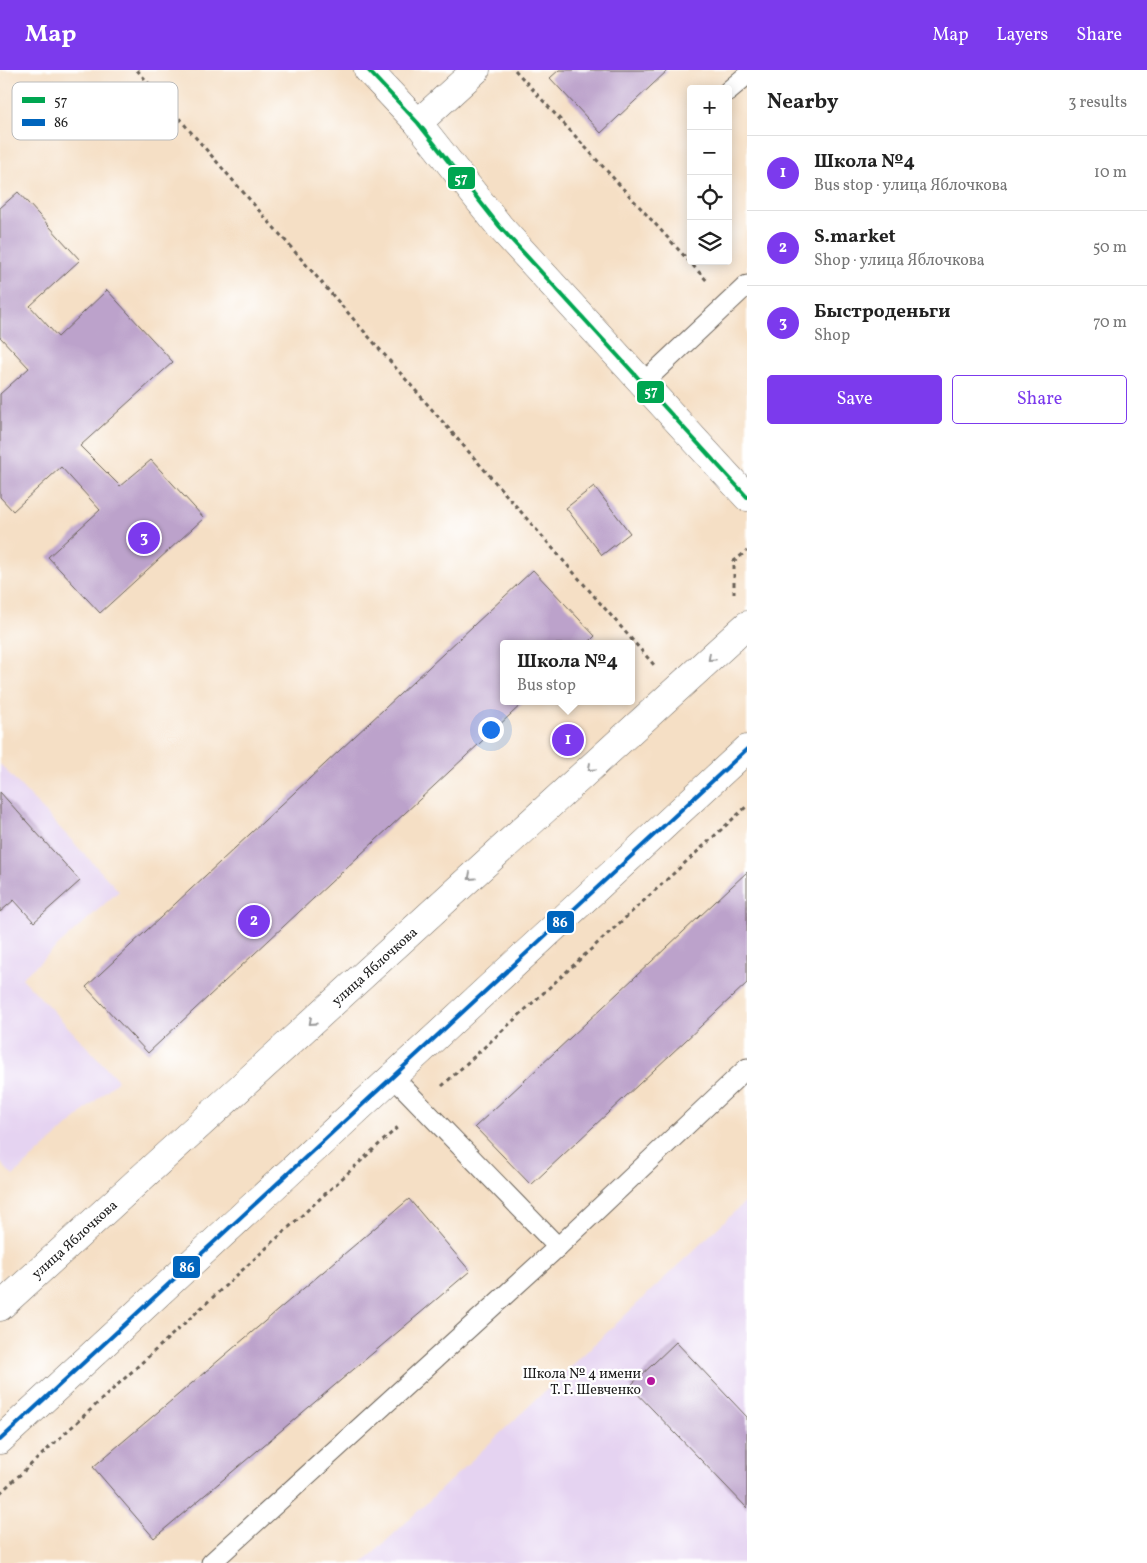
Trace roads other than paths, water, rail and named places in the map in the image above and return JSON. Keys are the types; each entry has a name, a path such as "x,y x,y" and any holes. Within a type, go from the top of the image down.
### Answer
{"main road":[{"path":"368,70 418,123 500,227 747,497"},
{"path":"418,123 476,70"},
{"name":"улица Яблочкова","path":"0,1306 747,625"},
{"path":"0,1440 747,749"}],"lane":[{"path":"732,88 747,75"},
{"path":"643,383 747,285"},
{"path":"211,1563 558,1247 747,1068"},
{"path":"393,1077 558,1247"}],"place":[{"name":"Быстроденьги","path":"144,538"},
{"name":"Школа №4","path":"568,740"},
{"name":"S.market","path":"254,921"},
{"name":"Школа № 4 имени Т. Г. Шевченко","path":"651,1381"}]}
